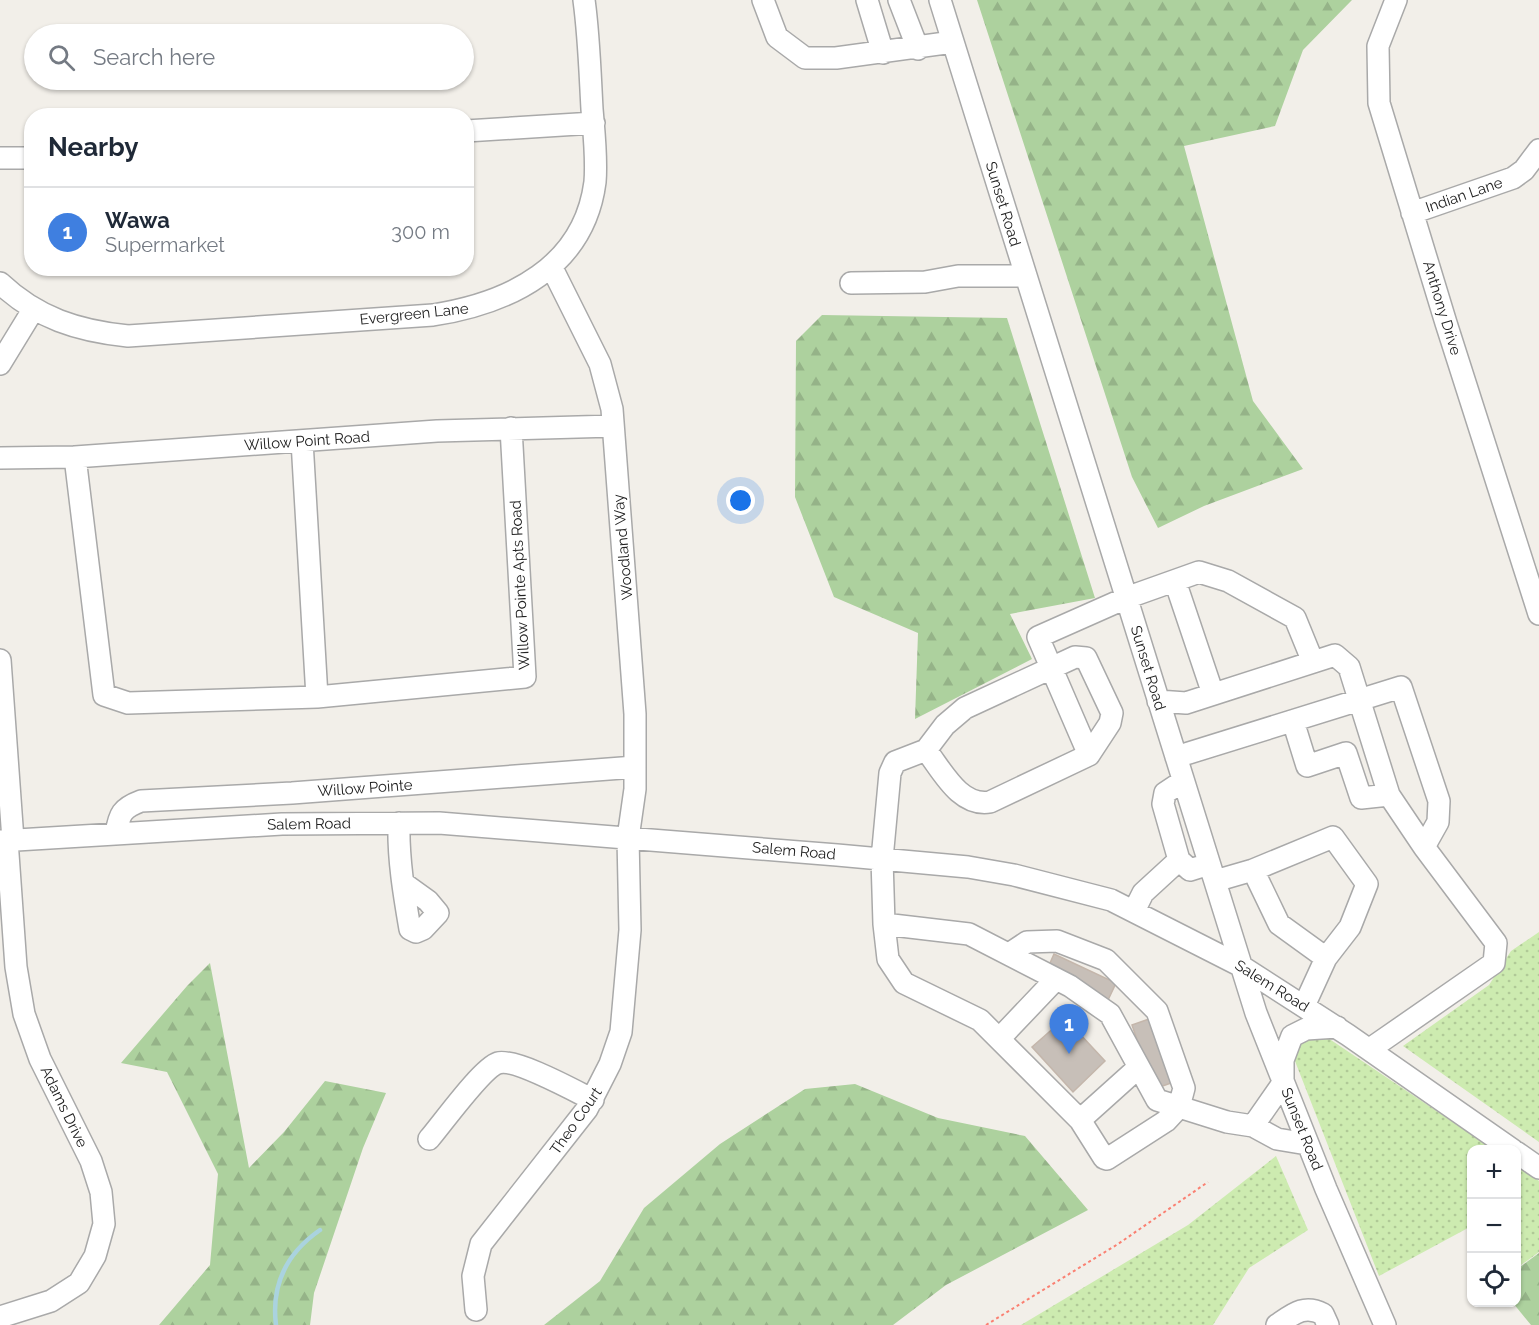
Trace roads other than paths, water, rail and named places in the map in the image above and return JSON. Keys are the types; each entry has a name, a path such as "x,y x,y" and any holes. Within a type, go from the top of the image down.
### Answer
{"street":[{"name":"Evergreen Lane","path":"0,283 33,310 77,328 128,336 400,318 480,306 505,296 552,268 570,245 588,209 594,182 594,123 584,0"},
{"path":"763,0 777,37 805,58 883,53 953,42"},
{"path":"867,0 883,53"},
{"path":"899,0 918,49"},
{"name":"Sunset Road","path":"940,0 1241,966 1307,1144 1385,1325"},
{"name":"Anthony Drive","path":"1396,0 1378,46 1378,92 1392,149 1539,614"},
{"path":"474,130 594,123"},
{"name":"Indian Lane","path":"1412,213 1513,178 1524,170 1539,150"},
{"path":"0,158 24,158"},
{"name":"Woodland Way","path":"552,268 600,364 609,393 635,714 635,789 628,838"},
{"path":"851,283 925,282 958,276 1026,276"},
{"path":"0,364 33,310"},
{"name":"Willow Point Road","path":"0,458 75,457 512,428 613,426"},
{"name":"Willow Pointe Apts Road","path":"317,697 525,677 512,428"},
{"path":"75,457 104,695 128,703 317,697 302,441"},
{"path":"1089,754 1038,637 1126,598 1199,572 1228,581 1295,618 1313,662"},
{"path":"1175,581 1213,694"},
{"path":"1158,701 1186,702 1335,655 1349,667 1389,795 1424,847 1496,943 1494,963 1370,1049"},
{"path":"926,750 957,791 968,801 978,804 990,802 1089,754 1110,723 1112,713 1086,658 1075,657 1051,666 965,708 945,725 926,750 891,766 882,859 884,924 888,959 904,983 980,1020 1080,1120 1104,1158 1107,1159 1166,1121 1179,1107 1184,1089 1157,1011 1106,960 1058,940 1027,942 1010,954"},
{"name":"Adams Drive","path":"0,660 7,840 16,967 24,1014 40,1059 91,1161 101,1192 104,1224 95,1256 79,1283 51,1301 0,1317"},
{"path":"1176,757 1401,687 1439,801 1438,822 1424,847"},
{"path":"1293,721 1307,766 1346,753 1361,798 1389,795"},
{"name":"Willow Pointe","path":"116,834 119,815 126,806 141,801 303,793 635,767"},
{"path":"1183,781 1165,793 1163,804 1179,860 1190,870 1212,873 1253,870 1333,837 1367,884 1350,927 1326,958 1304,1006"},
{"path":"399,823 398,844 403,883"},
{"name":"Salem Road","path":"7,840 292,824 399,823 503,827 992,870 1094,894 1134,911 1241,966 1370,1049 1506,1145"},
{"name":"Theo Court","path":"476,1310 473,1276 481,1245 567,1137 593,1100 616,1048 625,1000 630,930 628,838"},
{"path":"1134,911 1143,892 1179,860"},
{"path":"1253,870 1280,924 1326,958"},
{"path":"884,924 969,934 1010,954 1056,979 1110,1014 1157,1100 1253,1126 1277,1139 1307,1144"},
{"path":"999,1039 1056,979"},
{"path":"1110,1014 1137,992"},
{"path":"1253,1126 1283,1083 1282,1060 1292,1036 1306,1029 1337,1027"},
{"path":"429,1139 484,1073 498,1063 507,1062 536,1072 593,1100"},
{"path":"1080,1120 1139,1067"},
{"name":"Salem Road","path":"1521,1155 1539,1168"},
{"path":"1277,1325 1301,1309 1314,1310 1323,1314 1328,1325"}],"waterway":[{"path":"276,1325 276,1297 284,1271 298,1249 320,1230"}],"place":[{"name":"Wawa","path":"1069,1054"}]}
